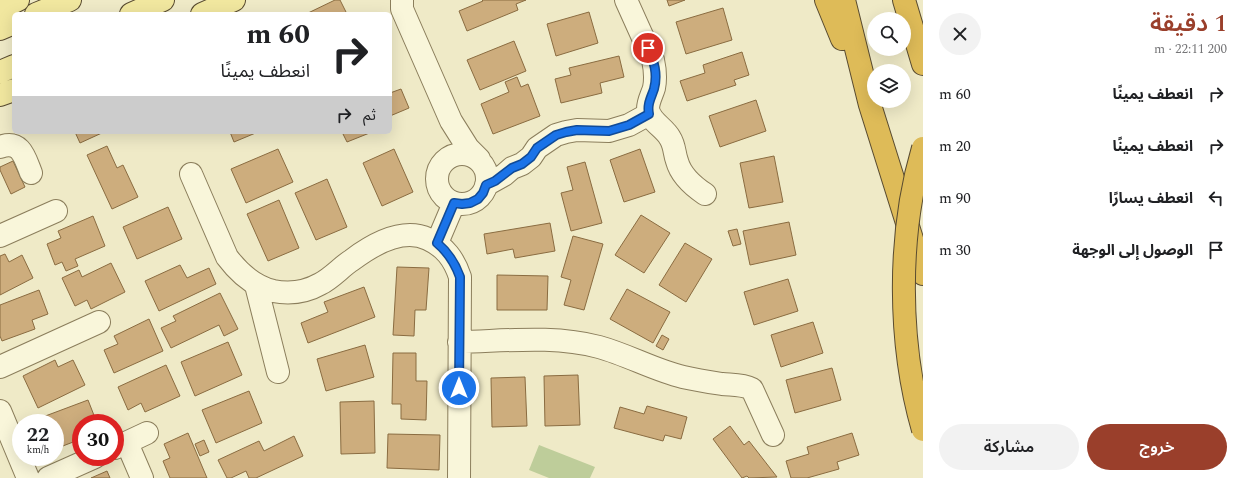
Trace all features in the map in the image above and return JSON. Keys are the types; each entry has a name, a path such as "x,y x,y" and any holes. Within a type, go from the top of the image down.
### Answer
{"highway":[{"path":"826,0 867,98"},
{"path":"844,0 867,93"},
{"path":"904,0 923,64"},
{"path":"871,108 923,274"},
{"path":"923,148 914,184 909,217 905,251 904,285 908,353 923,430"}],"main road":[{"path":"0,9 18,0"},
{"path":"41,12 70,0"},
{"path":"136,12 163,0"},
{"path":"207,12 234,0"},
{"path":"0,29 12,24"},
{"path":"0,72 12,67"},
{"path":"0,96 12,91"}],"street":[{"path":"626,0 653,60 655,69 654,88 648,102 649,114 652,119 664,129 672,140 677,161 683,175 693,186 705,194"},
{"path":"399,3 451,121 483,170 483,193 478,199 470,203 454,203 447,200 442,195 436,182 439,167 443,161 451,135 451,121"},
{"path":"443,161 454,154 467,154 495,181 512,168 522,164 531,157 537,148 556,135 577,130 609,131 629,125 649,114"},
{"path":"0,147 10,144 18,147 23,153 31,173"},
{"path":"191,174 227,257 244,277 256,285 268,290 281,292 308,290 331,277 351,260 373,246 396,236 410,235 424,237 437,243 447,252 455,264 460,277 459,478"},
{"path":"437,243 454,203"},
{"path":"0,236 56,211"},
{"path":"256,285 278,372"},
{"path":"0,367 99,322"},
{"path":"459,342 543,340 581,343 612,351 643,364 683,377 745,386 752,389 773,436"},
{"path":"0,411 28,478"},
{"path":"124,444 147,433"},
{"path":"124,450 142,478"},
{"path":"48,478 75,466"}],"green space":[{"path":"539,445 595,467 590,478 549,478 529,470"}],"building":[{"path":"335,0 340,0 346,12 310,12"},
{"path":"482,0 526,0 516,4 518,10 467,31 459,11 483,1"},
{"path":"667,0 685,0 669,6"},
{"path":"723,8 732,40 686,54 676,22"},
{"path":"589,12 598,43 556,56 547,24"},
{"path":"514,41 526,71 480,90 467,60"},
{"path":"742,52 749,75 734,80 736,85 687,101 680,81 705,73 703,65"},
{"path":"619,56 624,77 600,83 602,93 561,103 555,79 571,75 569,68"},
{"path":"517,77 521,87 528,84 540,116 493,134 481,104 509,92 505,82"},
{"path":"401,89 409,108 392,115 392,92"},
{"path":"756,100 766,131 720,147 709,116"},
{"path":"76,134 100,134 80,143"},
{"path":"231,134 253,134 234,142"},
{"path":"343,134 367,134 347,142"},
{"path":"107,146 117,168 123,165 138,197 112,209 87,155"},
{"path":"278,149 293,182 246,203 231,169"},
{"path":"394,149 413,192 382,206 363,163"},
{"path":"640,149 655,192 624,202 610,160"},
{"path":"774,156 783,202 749,208 740,163"},
{"path":"13,161 25,187 11,194 0,167"},
{"path":"585,162 602,223 571,231 561,193 573,190 567,167"},
{"path":"327,179 347,227 316,240 295,193"},
{"path":"279,200 299,248 268,261 247,214"},
{"path":"168,207 182,239 137,259 123,227"},
{"path":"641,215 670,233 644,273 615,255"},
{"path":"93,216 105,246 75,259 78,266 66,271 62,262 55,265 47,244 61,238 58,231"},
{"path":"789,222 796,255 750,265 743,231"},
{"path":"550,223 555,251 515,258 513,249 487,254 484,234"},
{"path":"737,229 741,244 733,246 728,231"},
{"path":"573,236 603,244 584,310 564,305 571,280 561,277"},
{"path":"685,243 712,259 686,302 659,285"},
{"path":"5,254 9,262 22,255 33,278 0,295 0,256"},
{"path":"111,263 125,292 91,309 87,300 75,306 62,278 79,270 82,277"},
{"path":"180,265 187,278 209,268 216,284 159,311 145,281"},
{"path":"397,267 429,268 426,310 415,310 414,336 393,335"},
{"path":"497,275 548,276 547,310 497,310"},
{"path":"788,279 798,311 754,325 744,292"},
{"path":"364,287 375,317 308,343 301,323 328,312 324,302"},
{"path":"627,289 670,312 653,343 610,319"},
{"path":"39,290 48,314 32,320 35,329 2,341 0,336 0,305"},
{"path":"220,293 238,329 224,336 219,325 171,348 161,328 176,321 173,316"},
{"path":"149,319 163,351 114,373 104,350 118,344 114,336"},
{"path":"813,322 823,353 781,367 771,335"},
{"path":"662,335 669,339 663,350 656,346"},
{"path":"228,342 242,375 195,396 181,362"},
{"path":"365,345 374,377 326,391 317,359"},
{"path":"393,353 416,353 416,381 427,381 426,420 401,419 401,404 392,404"},
{"path":"55,360 58,367 73,360 85,385 38,408 23,376"},
{"path":"166,365 180,396 145,412 141,403 128,410 118,387"},
{"path":"832,368 841,400 795,413 786,380"},
{"path":"578,375 580,425 545,426 544,376"},
{"path":"525,377 527,426 492,427 491,378"},
{"path":"249,391 262,423 216,443 202,410"},
{"path":"88,400 93,414 72,414 72,442 64,446 64,414 51,414"},
{"path":"374,401 375,453 341,454 340,402"},
{"path":"647,406 687,417 681,439 665,435 663,441 614,428 620,407 644,414"},
{"path":"730,426 744,445 749,441 777,477 749,478 747,476 742,478 713,439"},
{"path":"188,433 207,478 170,478 163,461 170,458 164,444"},
{"path":"852,433 859,455 837,462 839,469 807,478 791,478 786,461 809,454 807,447"},
{"path":"388,434 440,435 439,470 387,468"},
{"path":"294,436 303,456 256,478 249,478 246,471 231,478 227,478 218,460 259,441 264,451"},
{"path":"204,440 209,452 200,456 195,444"},
{"path":"107,471 110,478 91,478"}],"route":[{"path":"459,388 460,277 455,264 447,252 437,243 454,203 470,203 478,199 483,193 486,185 495,181 512,168 522,164 531,157 537,148 556,135 577,130 599,132 619,129 649,114 648,102 654,88 655,69 648,48"}]}
